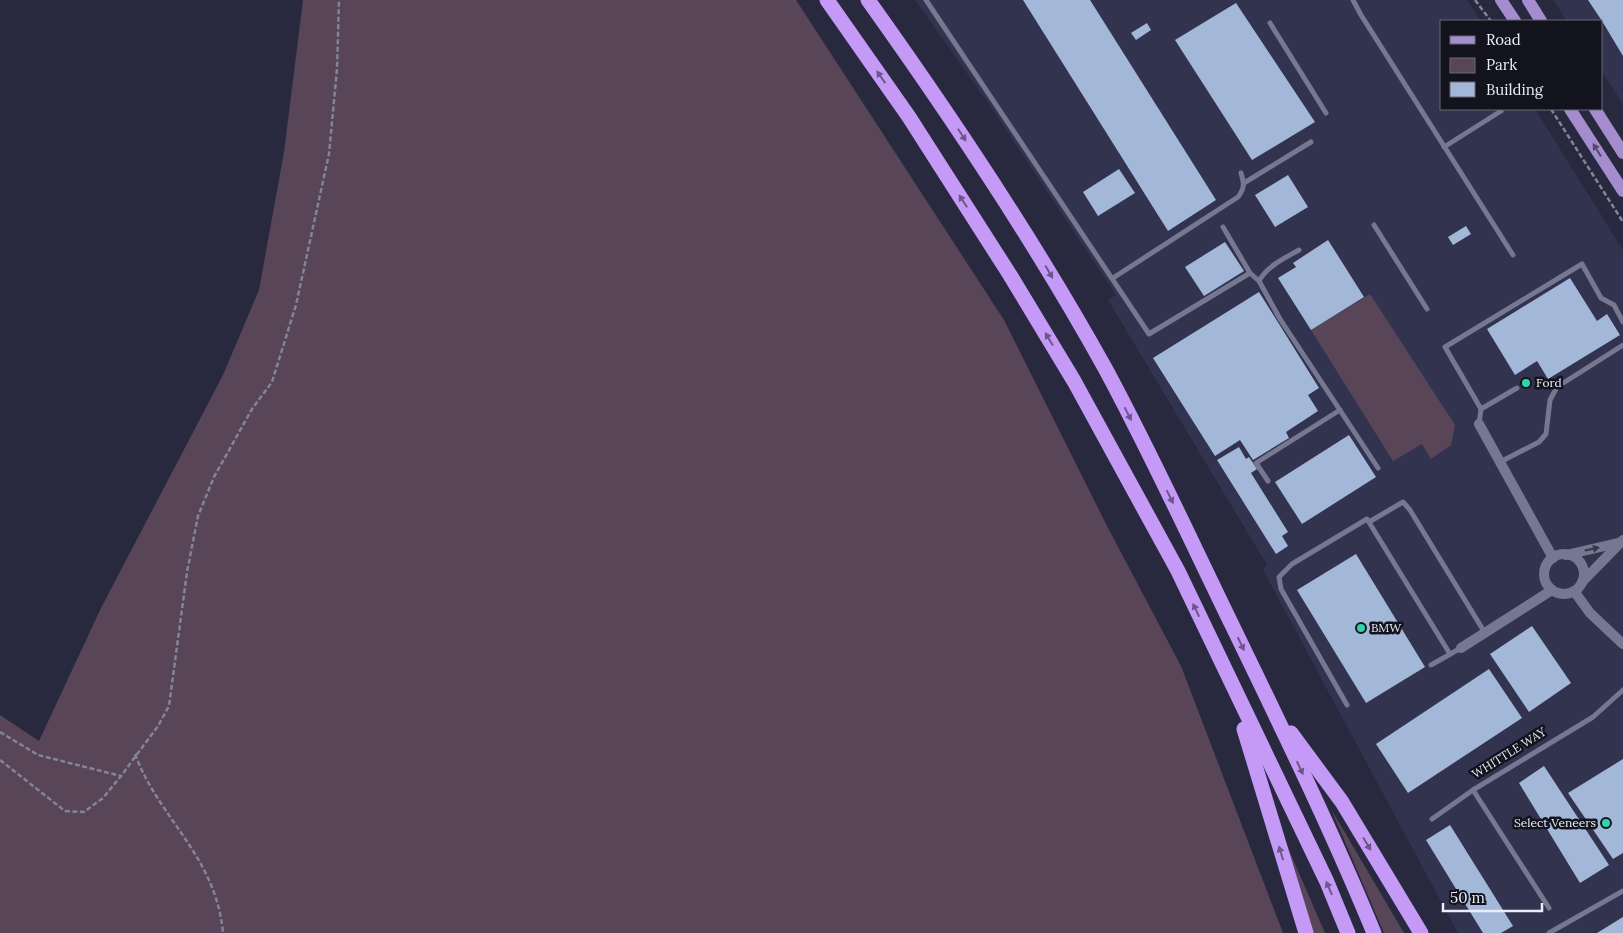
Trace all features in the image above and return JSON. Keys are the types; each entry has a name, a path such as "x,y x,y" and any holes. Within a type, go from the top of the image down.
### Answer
{"highway":[{"path":"826,0 914,125 1010,274 1074,381 1178,571 1231,686 1327,882 1348,933"},
{"path":"868,0 935,94 1031,241 1101,361 1149,454 1272,708 1348,870 1374,933"},
{"path":"1231,686 1306,933"},
{"path":"1272,708 1342,802 1421,933"}],"main road":[{"path":"1501,0 1514,20"},
{"path":"1528,0 1540,20"},
{"path":"1571,110 1623,192"},
{"path":"1596,110 1623,153"}],"street":[{"path":"1479,424 1553,558"},
{"path":"1621,542 1574,591 1563,594 1552,590 1545,580 1544,574 1548,562 1553,558 1621,542"},
{"path":"1566,555 1572,556 1582,566 1582,582"},
{"path":"1460,648 1552,590"},
{"path":"1574,591 1590,613 1623,644"}],"lane":[{"path":"926,0 1149,334 1250,273"},
{"path":"1353,0 1513,255"},
{"path":"1270,23 1326,114"},
{"path":"1444,147 1500,111"},
{"path":"1244,183 1311,142"},
{"path":"1113,278 1238,197 1243,191 1244,183 1241,173"},
{"path":"1374,225 1428,309"},
{"path":"1223,227 1250,273 1259,281 1280,319 1378,468"},
{"path":"1259,281 1262,274 1276,263 1299,250"},
{"path":"1479,424 1481,409 1445,347 1582,264 1601,298 1614,305 1623,322"},
{"path":"1500,462 1539,442 1546,434 1550,400 1557,387 1623,345"},
{"path":"1481,409 1516,388"},
{"path":"1268,481 1256,463 1340,410"},
{"path":"1347,706 1280,589 1280,577 1292,564 1367,520 1369,522 1403,502 1410,510 1485,633"},
{"path":"1369,522 1450,654"},
{"path":"1431,665 1460,648"},
{"name":"WHITTLE WAY","path":"1550,908 1473,790 1593,717 1623,690"},
{"path":"1432,819 1473,790"},
{"path":"1549,933 1623,891"}],"path":[{"path":"0,760 65,811 84,812 103,798 121,776 158,726 169,706 187,572 198,516 214,476 252,410 272,382 296,305 329,154 338,69 339,0"},
{"path":"1476,0 1490,20"},
{"path":"1552,110 1623,222"},
{"path":"0,732 38,755 121,776"},
{"path":"136,754 142,771 196,853 211,882 223,933"}],"shaded area":[{"path":"915,0 1467,0 1480,20 1440,20 1440,110 1536,110 1623,250 1623,933 1458,933 1263,570 1267,565 1108,300 1116,295 988,103"},
{"path":"1553,0 1623,0 1623,104 1603,74 1603,20 1566,20"}],"green space":[{"path":"303,0 796,0 1004,320 1107,526 1181,666 1283,933 0,933 0,715 39,741 101,608 223,375 259,290 284,152"},
{"path":"1370,294 1455,425 1451,445 1431,459 1422,444 1393,461 1311,330"},
{"path":"1331,809 1404,933 1384,933"},
{"path":"1272,811 1325,933 1312,933"}],"building":[{"path":"1023,0 1090,0 1216,200 1168,231"},
{"path":"1588,0 1623,0 1623,56 1603,20"},
{"path":"1236,3 1315,122 1252,160 1175,40"},
{"path":"1147,23 1151,30 1136,40 1131,33"},
{"path":"1119,169 1135,193 1098,216 1083,192"},
{"path":"1288,175 1308,207 1275,227 1255,195"},
{"path":"1466,226 1471,234 1453,245 1448,237"},
{"path":"1328,240 1364,297 1311,330 1278,278 1296,267 1293,263"},
{"path":"1225,242 1244,271 1204,296 1185,267"},
{"path":"1570,278 1597,321 1607,314 1620,335 1548,379 1537,361 1515,375 1487,329"},
{"path":"1259,292 1319,388 1308,395 1318,411 1286,432 1289,438 1253,460 1240,440 1215,456 1153,358"},
{"path":"1349,435 1376,477 1302,524 1275,482"},
{"path":"1239,447 1246,459 1249,457 1257,469 1251,473 1288,532 1282,536 1288,546 1276,554 1217,460"},
{"name":"BMW","path":"1356,554 1425,667 1366,703 1297,590"},
{"path":"1532,626 1571,683 1529,712 1490,654"},
{"path":"1489,669 1522,718 1408,793 1376,744"},
{"name":"Select Veneers","path":"1623,759 1623,853 1613,859 1568,793"},
{"path":"1544,766 1609,865 1580,883 1519,783"},
{"path":"1450,825 1513,926 1501,933 1483,933 1426,840"},
{"path":"1623,917 1623,933 1597,933"}],"place":[{"name":"Ford","path":"1526,383"},
{"name":"BMW","path":"1361,628"},
{"name":"Select Veneers","path":"1606,823"}]}
